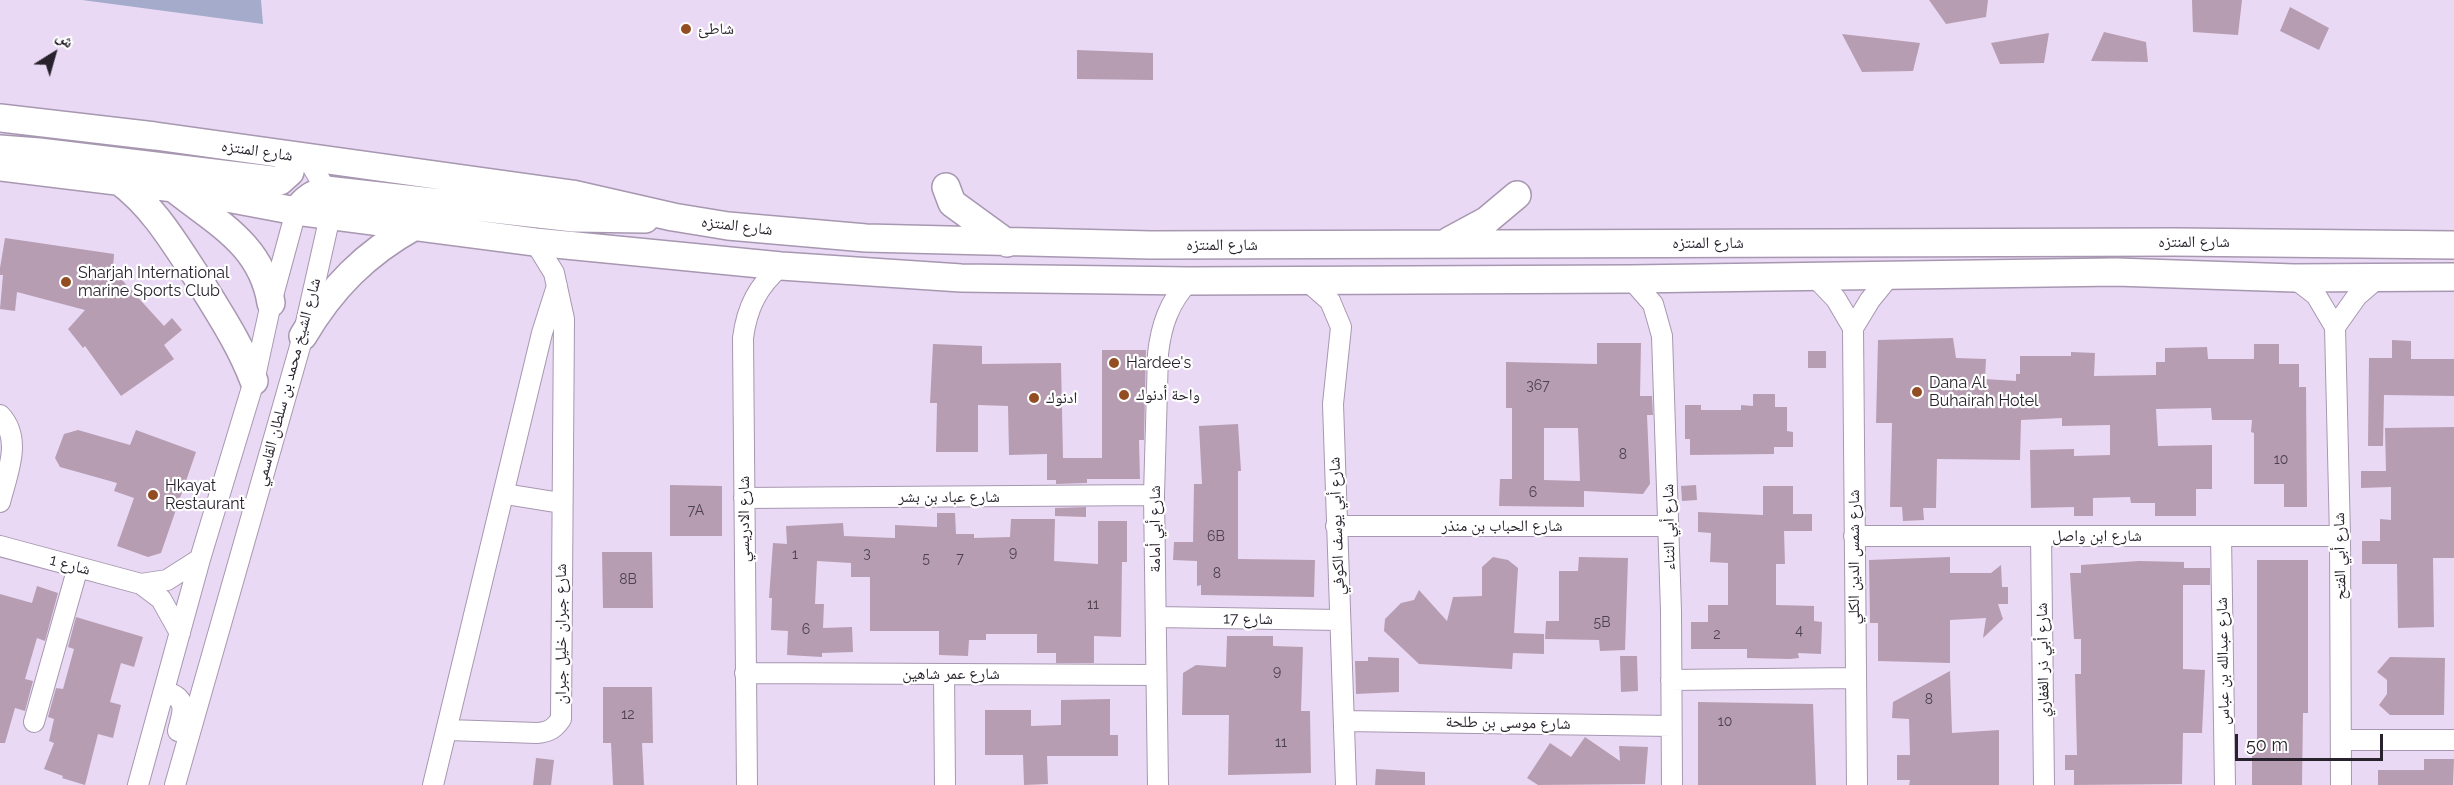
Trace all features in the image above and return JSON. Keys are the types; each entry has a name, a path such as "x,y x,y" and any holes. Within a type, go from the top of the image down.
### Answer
{"main road":[{"name":"شارع المنتزه","path":"0,118 572,194 673,217 728,226 866,238 1007,243 2345,242 2454,245"},
{"path":"0,149 280,181 290,172 293,156"},
{"name":"شارع المنتزه","path":"0,167 174,188 296,211 328,203 415,226 535,242 781,266 961,278 1190,281 1631,279 1892,273 2116,272 2294,278 2454,277"},
{"path":"118,181 147,205 170,235 231,332 254,381"},
{"path":"945,186 952,203 1007,243"},
{"path":"174,188 238,239 253,254 268,286 271,303"},
{"path":"1444,243 1486,221 1517,195"},
{"path":"328,203 574,218 624,220 673,217"},
{"path":"303,336 329,295 345,277 375,251 415,226"},
{"path":"2427,245 2454,234"},
{"path":"2116,272 2131,263 2177,259 2180,248 2175,242"},
{"path":"2294,278 2299,264 2306,257 2345,242"}],"street":[{"path":"293,156 312,166 328,203"},
{"name":"شارع الشيخ محمد بن سلطان القاسمي","path":"177,783 303,336 328,203"},
{"name":"شارع الشيخ محمد بن سلطان القاسمي","path":"138,785 200,559 254,381 271,303 296,211"},
{"name":"شارع جبران خليل جبران","path":"448,730 537,734 556,727 561,719 564,319 549,262 535,242"},
{"name":"شارع الادريسي","path":"747,785 743,338 745,321 753,300 768,277 781,266"},
{"path":"1813,275 1836,299 1853,328 1870,300 1892,273"},
{"path":"2335,327 2356,296 2379,277"},
{"name":"شارع أبي الفتح","path":"2294,278 2316,295 2335,327 2340,536 2341,785"},
{"name":"شارع أبي الثناء","path":"1631,279 1653,304 1662,336 1666,383 1672,785"},
{"name":"شارع أبي يوسف الكوفي","path":"1306,280 1330,301 1341,327 1333,404 1346,785"},
{"name":"شارع أبي أمامة","path":"1158,785 1154,495 1160,338 1170,306 1190,281"},
{"path":"433,785 505,494 546,316 557,286"},
{"name":"شارع شمس الدين الكلي","path":"1853,328 1857,785"},
{"path":"0,415 10,431 13,443 0,502"},
{"path":"505,494 561,503"},
{"name":"شارع عباد بن بشر","path":"744,498 1154,495"},
{"name":"شارع الحباب بن منذر","path":"1336,526 1668,526"},
{"name":"شارع ابن واصل","path":"1854,536 2340,536"},
{"name":"شارع أبي ذر الغفاري","path":"2041,536 2044,785"},
{"name":"شارع عبدالله بن عباس","path":"2222,536 2225,785"},
{"name":"شارع 1","path":"0,546 141,584 161,599 180,633"},
{"name":"شارع 1","path":"141,584 167,580 200,559"},
{"path":"34,722 78,567"},
{"name":"شارع 17","path":"1156,617 1340,620"},
{"name":"شارع عمر شاهين","path":"745,673 1156,675"},
{"path":"944,674 945,785"},
{"path":"1671,680 1855,678"},
{"path":"162,698 172,694 178,697 183,706 173,750 177,783"},
{"name":"شارع موسى بن طلحة","path":"1345,722 1671,726"},
{"path":"2341,740 2454,740"}],"water":[{"path":"82,0 261,0 263,24"}],"building":[{"path":"1929,0 1988,0 1986,17 1946,24"},
{"path":"2192,0 2242,0 2238,35 2193,32"},
{"path":"2290,7 2329,28 2319,50 2280,31"},
{"path":"2104,32 2146,42 2148,62 2091,61"},
{"path":"2049,33 2044,63 2000,64 1991,43"},
{"path":"1842,34 1920,43 1913,71 1862,72"},
{"path":"1077,50 1153,53 1153,80 1077,79"},
{"path":"5,238 114,254 113,270 164,326 172,318 182,330 164,345 174,359 121,396 85,346 83,348 68,329 85,310 17,292 15,311 0,309 3,275 0,275 0,268"},
{"path":"1953,338 1956,358 1986,359 1985,379 2016,381 2016,374 2020,374 2020,356 2071,356 2071,352 2095,353 2094,376 2156,375 2156,362 2165,362 2165,348 2207,347 2208,359 2254,359 2254,344 2279,344 2279,364 2299,364 2299,387 2306,387 2307,507 2284,507 2284,484 2254,484 2252,420 2212,420 2211,408 2156,409 2158,446 2212,445 2212,489 2196,489 2196,516 2155,516 2155,503 2131,503 2130,497 2093,498 2093,516 2074,516 2074,507 2031,508 2030,450 2074,449 2074,456 2110,455 2110,425 2062,426 2062,418 2021,420 2020,460 1937,459 1936,508 1923,508 1924,520 1903,521 1902,507 1890,507 1892,423 1876,423 1878,340"},
{"path":"2392,340 2411,341 2411,359 2454,359 2454,396 2384,395 2383,446 2368,446 2369,358 2392,358"},
{"path":"1597,343 1641,343 1640,396 1652,396 1653,415 1647,415 1650,484 1643,494 1584,491 1584,507 1499,506 1500,479 1512,479 1512,408 1506,408 1506,362 1597,364","holes":["1544,428 1578,428 1580,481 1544,480"]},
{"path":"933,344 982,346 982,364 1061,363 1063,458 1102,458 1102,350 1146,350 1144,440 1139,440 1140,479 1087,479 1087,483 1056,484 1056,480 1047,480 1047,454 1009,455 1008,406 978,405 978,452 936,452 937,403 930,403"},
{"path":"1808,351 1826,351 1826,368 1808,368"},
{"path":"1753,394 1775,394 1775,407 1787,407 1787,431 1793,432 1793,447 1774,447 1774,454 1690,455 1690,439 1685,439 1685,405 1701,405 1701,410 1741,410 1741,405 1753,406"},
{"path":"1238,424 1241,471 1238,471 1238,559 1315,560 1314,597 1201,595 1201,585 1197,586 1197,561 1173,560 1174,542 1193,542 1194,484 1202,484 1199,426"},
{"path":"2454,427 2454,558 2433,558 2434,627 2398,628 2397,564 2362,564 2362,541 2380,541 2380,519 2391,520 2391,487 2361,488 2361,471 2386,471 2385,428"},
{"name":"Hkayat Restaurant","path":"78,430 130,445 136,430 196,452 161,553 148,557 117,546 134,498 114,491 117,483 60,467 55,458 64,434"},
{"path":"670,485 722,486 722,536 670,536"},
{"path":"1696,485 1697,500 1682,501 1681,486"},
{"path":"1763,486 1793,486 1793,514 1812,514 1812,531 1784,531 1785,564 1776,564 1776,605 1814,606 1814,621 1822,622 1821,654 1798,653 1799,658 1790,659 1747,658 1747,649 1691,649 1691,622 1708,622 1708,605 1728,605 1728,563 1710,562 1711,533 1698,532 1698,512 1763,515"},
{"path":"1086,507 1086,517 1055,516 1055,508"},
{"path":"937,513 955,513 956,534 974,534 974,538 1010,537 1011,519 1055,519 1054,561 1098,564 1098,521 1127,521 1127,562 1122,562 1121,637 1094,636 1094,663 1056,663 1056,653 1037,653 1037,634 986,634 986,640 969,640 968,656 939,655 939,631 870,631 870,577 851,577 851,563 817,561 815,604 824,604 823,628 852,627 853,652 822,653 822,657 787,655 788,631 771,630 772,598 769,598 773,543 787,544 786,526 843,523 844,536 895,538 895,525 937,527"},
{"path":"602,552 652,552 653,608 603,608"},
{"path":"1493,557 1508,560 1518,568 1514,633 1544,634 1544,654 1513,653 1512,669 1419,664 1384,631 1385,619 1401,603 1414,600 1419,590 1447,621 1453,597 1482,596 1482,567"},
{"path":"1579,557 1628,558 1625,650 1600,651 1599,640 1545,639 1546,621 1559,621 1559,571 1578,571"},
{"path":"1950,557 1950,573 1991,573 2001,565 2002,587 2008,587 2008,604 1998,604 2003,619 1983,638 1986,618 1950,620 1950,663 1878,661 1878,623 1870,623 1869,560"},
{"path":"2257,560 2308,560 2308,713 2303,713 2302,785 2252,785 2252,741 2257,741"},
{"path":"2139,561 2184,562 2184,568 2210,568 2210,585 2183,585 2183,669 2205,670 2202,733 2183,733 2182,784 2074,785 2074,770 2065,770 2065,755 2077,755 2075,674 2081,674 2081,639 2074,639 2070,573 2081,573 2081,565"},
{"path":"37,586 58,593 45,641 37,638 25,679 33,681 25,711 15,708 5,743 0,743 0,594 32,603"},
{"path":"76,617 143,637 134,667 121,663 110,702 121,705 113,738 98,734 85,785 62,778 63,776 44,769 54,743 49,741 54,719 48,717 56,688 63,689 74,649 68,647"},
{"path":"1227,636 1273,636 1273,646 1303,647 1301,711 1310,711 1311,773 1228,775 1229,715 1182,715 1183,673 1196,665 1226,667"},
{"path":"1620,656 1637,656 1638,691 1621,692"},
{"path":"1368,657 1399,658 1399,692 1356,694 1355,661 1368,661"},
{"path":"2390,657 2445,658 2444,715 2390,715 2379,705 2387,694 2387,680 2377,672"},
{"path":"1950,671 1952,733 1999,730 1999,785 1909,785 1910,780 1897,780 1897,755 1910,755 1909,719 1892,718 1893,702"},
{"path":"603,687 652,687 653,743 642,743 644,785 613,785 611,743 603,743"},
{"path":"1110,699 1110,735 1118,735 1118,756 1047,756 1048,784 1024,785 1023,755 985,755 985,710 1031,710 1031,726 1061,725 1061,700"},
{"path":"1698,702 1813,704 1816,785 1698,785"},
{"path":"1585,737 1620,761 1619,746 1648,747 1645,784 1538,785 1527,778 1550,743 1571,757"},
{"path":"536,758 554,760 551,785 533,785"},
{"path":"2424,759 2454,759 2453,785 2378,785 2378,770 2424,770"},
{"path":"1376,769 1425,772 1425,785 1375,785"}],"place":[{"name":"شاطئ","path":"686,29"},
{"name":"Sharjah International marine Sports Club","path":"66,282"},
{"name":"Hardee's","path":"1114,363"},
{"name":"Dana Al Buhairah Hotel","path":"1917,392"},
{"name":"واحة أدنوك","path":"1124,395"},
{"name":"ادنوك","path":"1034,398"},
{"name":"Hkayat Restaurant","path":"153,495"}]}
